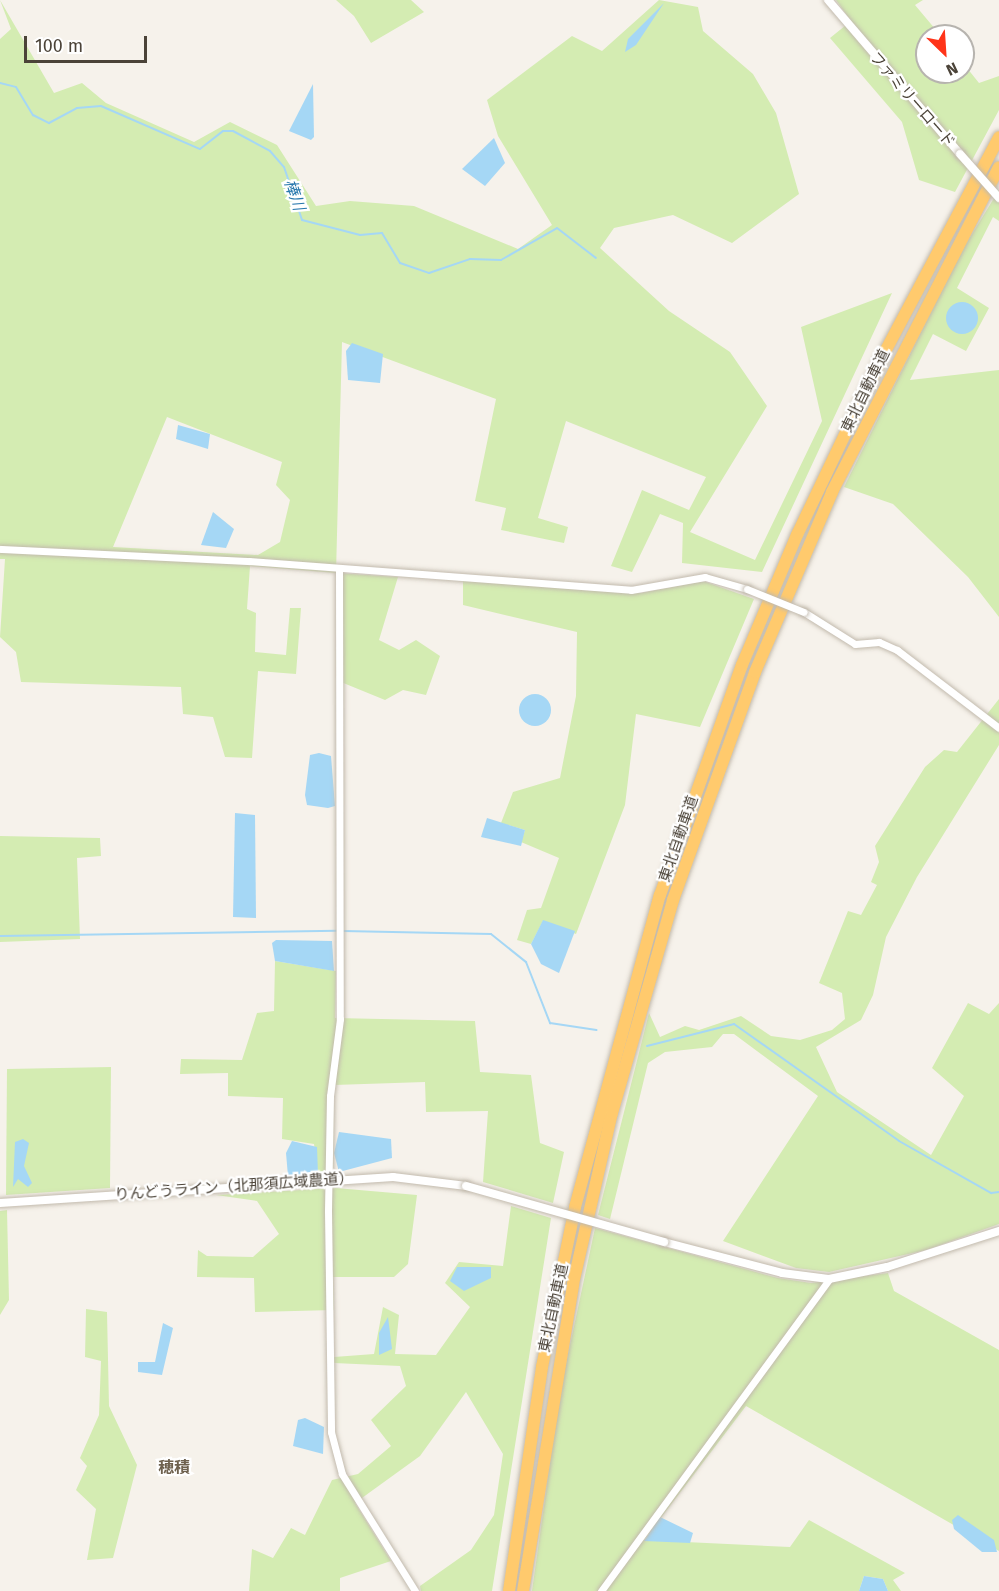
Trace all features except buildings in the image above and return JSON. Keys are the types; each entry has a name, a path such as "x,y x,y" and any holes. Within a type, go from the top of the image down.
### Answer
{"highway":[{"name":"東北自動車道","path":"509,1591 540,1378 575,1207 660,896 742,665 797,535 878,365 999,137"},
{"name":"東北自動車道","path":"523,1591 545,1435 584,1232 630,1046 681,879 755,672 832,492 999,166"}],"street":[{"name":"ファミリーロード","path":"828,0 999,198"},
{"path":"0,549 339,569 631,590 705,577 747,589 804,612 855,644 879,642 897,650 999,729"},
{"path":"339,569 340,1019 330,1096 329,1181 336,1459 415,1591"},
{"name":"りんどうライン（北那須広域農道）","path":"0,1203 402,1177 466,1186 782,1273 829,1279"},
{"path":"601,1591 829,1279 887,1267 999,1231"}],"green space":[{"path":"0,0 54,93 82,83 106,103 194,142 230,122 277,145 316,206 350,201 414,206 518,249 552,225 498,136 487,100 572,36 602,51 659,0 698,7 703,31 753,74 776,113 799,194 732,243 673,215 614,228 600,248 669,311 730,352 767,406 690,532 755,560 822,421 801,327 892,293 762,572 682,563 683,523 660,514 632,572 611,566 642,490 689,510 706,477 566,421 538,518 568,527 564,543 501,530 506,508 475,501 496,399 342,342 336,573 250,566 247,609 256,613 255,652 286,655 290,608 301,608 296,674 258,671 252,758 225,757 213,717 183,714 181,687 21,682 16,652 0,637 5,559 0,559 0,39 11,29","holes":["167,417 282,462 276,485 290,500 280,542 258,555 113,547"]},
{"path":"336,0 411,0 424,12 371,43 354,16"},
{"path":"836,0 923,0 915,5 931,24 915,24 915,84 975,84 975,78 979,83 999,76 999,110 955,192 919,180 902,122 830,38 851,21"},
{"path":"999,190 999,221 993,217 957,288 989,308 966,351 933,334 910,380 999,370 999,617 968,577 893,504 844,487 961,252"},
{"path":"336,573 398,577 379,640 399,650 416,640 440,656 426,695 403,690 385,700 336,680"},
{"path":"463,580 641,593 703,581 754,599 700,727 636,714 625,805 576,934 543,921 531,944 517,940 527,910 541,908 559,858 521,842 525,830 501,823 513,792 560,778 576,696 577,632 463,605"},
{"path":"999,699 999,745 917,877 886,937 873,995 861,1020 816,1047 837,1092 931,1155 964,1096 932,1068 968,1003 989,1014 999,1003 999,1224 926,1250 829,1272 796,1268 723,1241 818,1096 734,1034 723,1034 712,1047 665,1052 648,1063 610,1219 598,1215 649,1013 660,1037 685,1026 699,1030 741,1016 771,1036 800,1040 832,1030 845,1019 842,993 819,983 848,911 861,915 877,885 871,882 879,862 875,846 925,767 944,750 957,752"},
{"path":"0,836 100,838 101,856 77,858 80,939 0,942"},
{"path":"275,961 336,971 335,1018 475,1021 480,1072 531,1075 540,1143 564,1152 553,1203 483,1182 488,1111 426,1112 425,1082 334,1085 333,1174 318,1174 314,1144 282,1139 283,1098 228,1096 228,1073 180,1074 181,1059 242,1060 257,1013 274,1011"},
{"path":"111,1067 110,1188 6,1195 7,1069"},
{"path":"336,1188 417,1195 408,1264 394,1277 333,1277 334,1310 255,1312 254,1278 197,1277 198,1250 207,1256 253,1257 279,1234 257,1201 216,1195"},
{"path":"511,1206 551,1218 492,1591 421,1591 420,1586 471,1550 494,1515 503,1454 466,1392 420,1456 355,1503 391,1561 340,1578 340,1591 249,1591 252,1549 273,1558 291,1528 305,1535 332,1480 358,1474 391,1446 371,1420 406,1386 400,1366 334,1363 334,1357 374,1354 383,1307 399,1315 395,1354 436,1355 470,1307 445,1283 459,1262 503,1266"},
{"path":"7,1210 9,1300 0,1315 0,1211"},
{"path":"595,1228 778,1278 811,1283 888,1273 894,1291 999,1350 999,1551 746,1406 644,1540 790,1547 809,1520 905,1573 893,1580 901,1591 888,1591 883,1579 864,1576 859,1591 532,1591 560,1392"},
{"path":"86,1309 107,1312 109,1406 137,1465 113,1558 87,1560 96,1509 76,1490 87,1466 80,1458 99,1415 101,1361 85,1357"}],"water":[{"path":"664,3 636,45 625,52 628,39"},
{"path":"313,84 314,137 311,140 289,131"},
{"path":"494,138 505,163 485,186 462,169"},
{"path":"962,302 974,306 978,318 974,330 962,334 950,330 946,318 950,306"},
{"path":"352,343 383,354 380,383 348,380 346,351"},
{"path":"178,425 210,434 208,449 176,439"},
{"path":"213,512 234,529 226,548 201,545"},
{"path":"535,694 546,699 551,710 546,721 535,726 524,721 519,710 524,699"},
{"path":"319,753 331,756 335,806 328,808 307,805 305,795 310,755"},
{"path":"235,813 255,815 256,918 233,917"},
{"path":"487,818 525,830 521,846 481,837"},
{"path":"543,920 575,931 559,973 541,964 531,944"},
{"path":"276,940 332,941 334,971 275,961 272,943"},
{"path":"339,1132 391,1139 392,1158 339,1172 334,1153"},
{"path":"23,1139 29,1143 24,1166 32,1183 28,1187 18,1179 13,1187 15,1142"},
{"path":"292,1141 317,1147 318,1174 288,1176 286,1153"},
{"path":"457,1267 491,1267 491,1278 464,1291 450,1281"},
{"path":"388,1317 392,1349 379,1355 379,1333"},
{"path":"163,1323 173,1328 162,1375 138,1372 138,1362 155,1362"},
{"path":"305,1418 324,1427 323,1454 293,1446 298,1420"},
{"path":"958,1515 994,1540 997,1552 982,1552 954,1529 952,1520"},
{"path":"660,1517 693,1533 690,1543 644,1541"},
{"path":"864,1576 883,1579 888,1591 859,1591"}],"waterway":[{"name":"棒川","path":"0,83 16,87 33,115 49,123 77,108 101,106 200,149 223,131 233,131 270,151 284,167 302,220 360,235 382,233 400,263 429,273 470,259 501,260 557,228 596,258"},
{"path":"0,936 337,931"},
{"path":"343,931 491,934 526,962 550,1023 596,1030"},
{"path":"647,1046 734,1024 899,1141 991,1193 999,1192"}],"district":[{"name":"穂積","path":"174,1468"}]}
